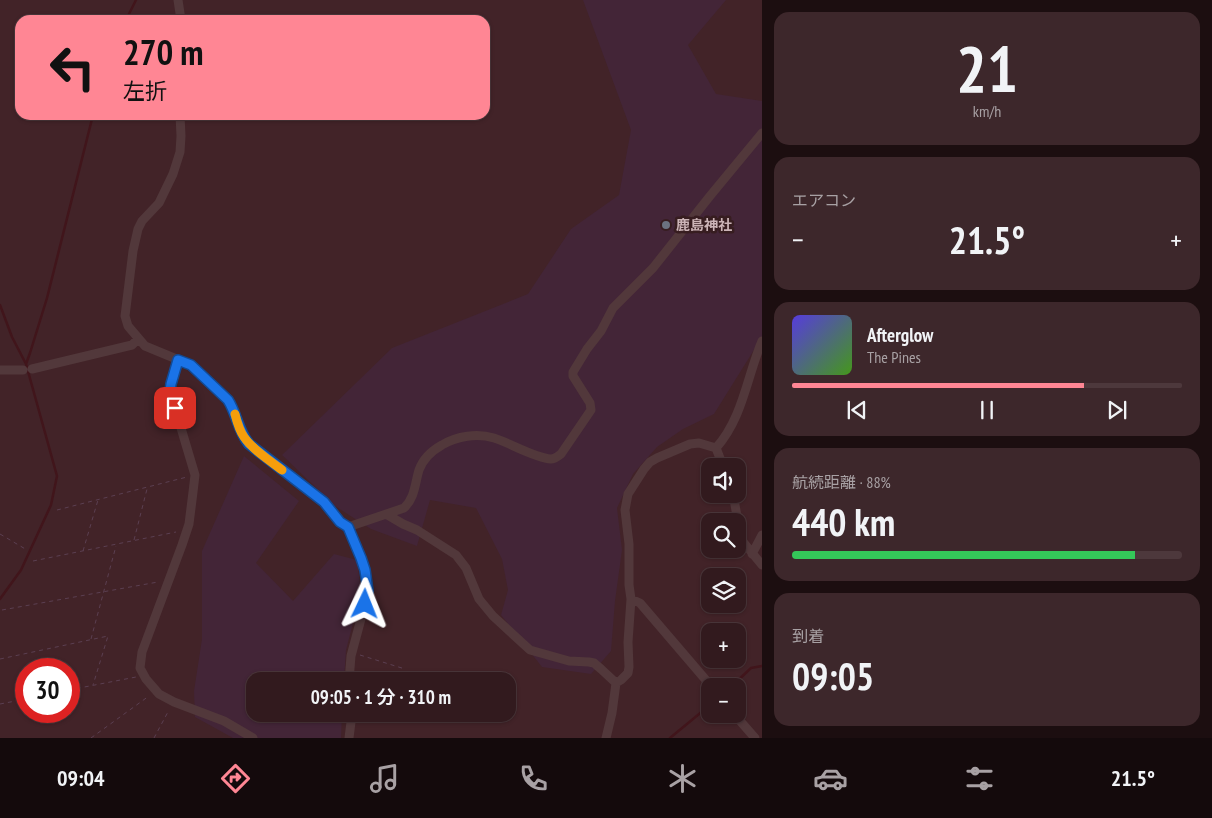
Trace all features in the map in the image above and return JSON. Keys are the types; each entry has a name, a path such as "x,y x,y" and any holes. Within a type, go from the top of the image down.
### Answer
{"street":[{"path":"178,0 181,15"},
{"path":"180,120 180,152 173,174 158,203 138,229 133,251 125,316 128,326 145,346 191,365 228,400 241,432 249,444 324,502 340,522 348,527 365,570 368,591 352,653 350,672"},
{"path":"348,527 404,508 415,490 420,468 427,457 442,445 455,438 482,436 494,438 540,456 552,459 557,458 591,410 590,403 573,372 587,349 601,331 613,308 654,268 762,133"},
{"path":"0,370 27,369 132,345 138,339"},
{"path":"716,448 722,442 733,423 762,340"},
{"path":"178,360 170,391 195,475 189,524 142,652 140,668 159,694 177,704 224,720 253,738"},
{"path":"606,738 616,684 622,680 629,667 628,642 631,599 629,544 626,523 628,494 650,462 657,458 690,444 699,443 716,448"},
{"path":"716,448 720,458"},
{"path":"735,503 744,543 762,565"},
{"path":"386,514 417,530 456,555 466,568 479,599 493,616 530,650 569,661 594,663 616,684"},
{"path":"752,554 762,534"},
{"path":"631,599 640,603 704,678"},
{"path":"349,738 351,722"},
{"path":"742,723 755,738"}],"path":[{"path":"57,510 195,475"},
{"path":"133,541 147,487"},
{"path":"82,552 98,499"},
{"path":"33,561 187,530"},
{"path":"0,534 27,550"},
{"path":"90,640 116,545"},
{"path":"2,610 169,580"},
{"path":"0,659 108,636 93,686"},
{"path":"352,653 405,669"},
{"path":"80,688 144,675"},
{"path":"91,738 153,694"},
{"path":"0,704 15,701"},
{"path":"154,738 170,708 177,704"}],"shaded area":[{"path":"583,0 726,0 688,45 716,94 762,101 762,337 714,414 683,429 657,447 633,474 617,508 622,550 611,651 591,674 542,667 501,615 508,590 502,559 476,508 430,500 417,546 371,529 335,506 282,455 392,348 528,294 571,229 619,195 631,130"},
{"path":"244,456 299,501 256,563 293,601 334,554 357,560 361,592 346,650 345,672 246,672 246,722 342,722 341,738 233,738 195,717 194,691 202,639 202,551"}],"waterway":[{"path":"128,15 136,0"},
{"path":"26,364 47,298 92,120"},
{"path":"0,305 12,337 26,364 57,476 51,505 21,570 0,599"},
{"path":"740,678 751,668 762,666"},
{"path":"670,738 701,712"}],"slow traffic":[{"path":"235,414 241,432 249,444 282,470"}],"place":[{"name":"鹿島神社","path":"666,225"}],"route":[{"path":"175,408 170,391 178,360 191,365 228,400 241,432 249,444 324,502 340,522 348,527 365,570 368,591 365,604"}]}
